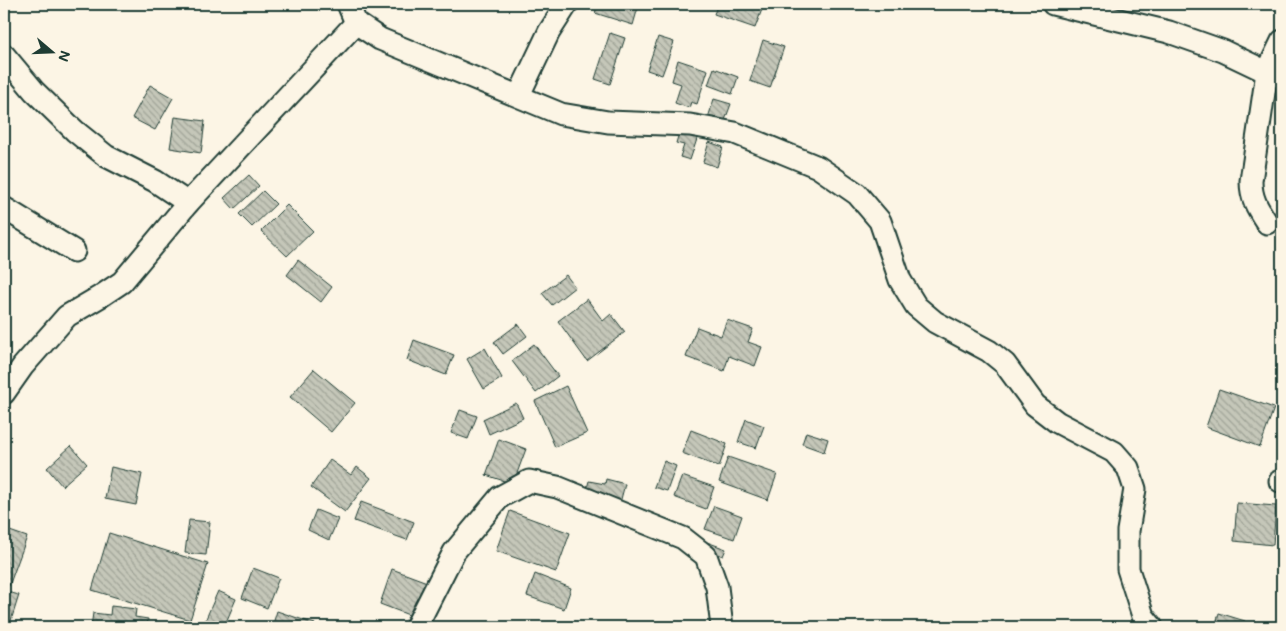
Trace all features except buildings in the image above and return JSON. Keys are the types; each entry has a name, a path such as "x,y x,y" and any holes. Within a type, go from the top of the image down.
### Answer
{"street":[{"path":"519,95 549,32 567,4"},
{"path":"1053,4 1169,32 1223,51 1275,75"},
{"path":"4,393 23,366 67,316 122,282 352,13 380,39 561,114 643,124 690,125 734,133 818,168 857,194 880,221 900,280 916,306 935,322 989,351 1005,364 1035,405 1057,422 1114,452 1128,468 1135,489 1128,532 1128,570 1143,616 1152,627"},
{"path":"1267,223 1254,204 1251,193 1251,181 1282,41"},
{"path":"4,55 34,91 75,131 106,156 155,181 188,203"},
{"path":"4,208 74,251"},
{"path":"416,627 454,552 500,497 529,481 556,487 683,538 706,556 717,587 722,627"}]}
